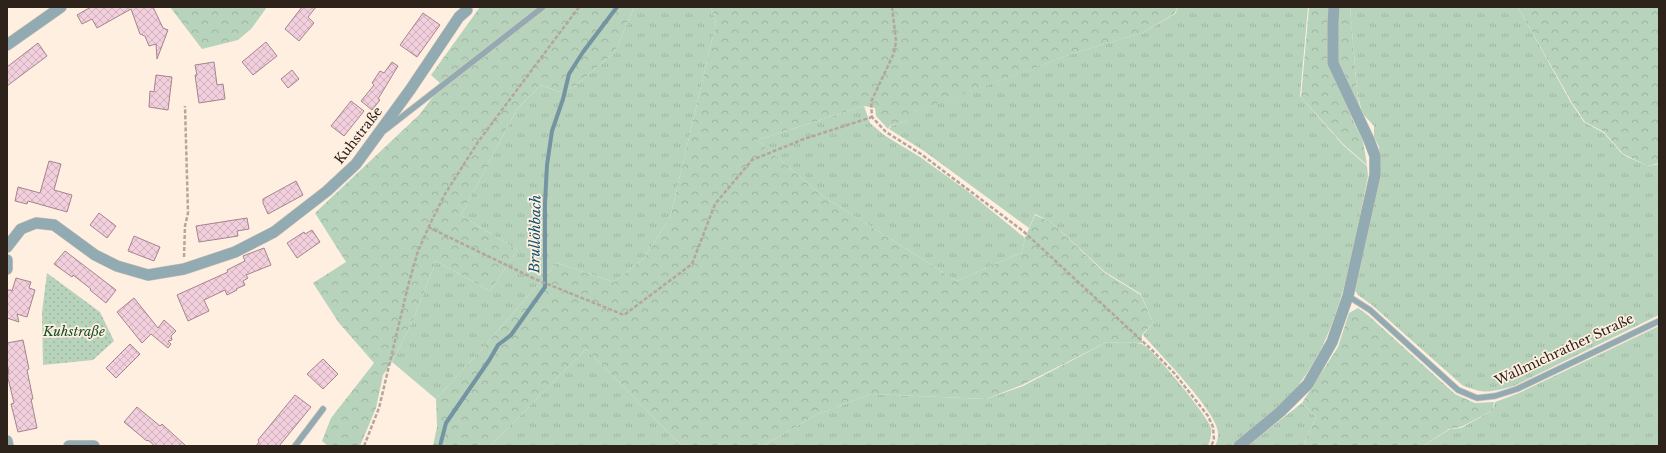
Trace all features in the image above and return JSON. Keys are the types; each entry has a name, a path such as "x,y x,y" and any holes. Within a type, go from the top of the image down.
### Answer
{"street":[{"path":"7,45 61,7"},
{"path":"1239,446 1280,412 1308,384 1332,342 1348,296 1375,176 1375,156 1333,63 1334,7"},
{"name":"Kuhstraße","path":"7,247 21,229 36,223 54,225 95,255 117,266 148,275 184,269 235,252 274,232 339,180 356,164 410,90 459,17 468,9"},
{"path":"7,260 7,269"},
{"path":"7,441 8,446"},
{"path":"69,446 94,446"}],"lane":[{"path":"374,139 543,7"},
{"name":"Wallmichrather Straße","path":"1348,296 1370,310 1458,390 1477,398 1495,396 1517,389 1659,321"},
{"path":"294,446 323,408"}],"path":[{"path":"364,446 379,408 408,286 418,251 428,227 445,194 478,142 579,7"},
{"path":"892,7 896,41 894,53 870,102 872,117 886,132 921,154 1023,231 1153,351 1175,374 1208,416 1213,427 1214,440 1211,446"},
{"path":"184,269 185,226 188,213 185,106"},
{"path":"428,227 535,279 624,315 692,264 715,204 752,160 804,139 872,117"}],"green space":[{"path":"170,7 267,7 251,29 238,40 202,49"},
{"path":"480,7 634,7 615,52 575,86 560,92 541,85 517,109 461,215 517,250 490,291 436,261 413,320 392,362 383,375 376,408 360,446 328,446 322,441 331,418 374,363 339,323 313,283 346,262 315,213 419,115 442,85 431,75"},
{"path":"634,7 711,7 716,23 670,218 643,259 614,282 557,263 436,399 392,362 413,320 436,261 490,291 517,250 461,215 517,109 541,85 560,92 575,86 615,52"},
{"path":"711,7 1178,7 1174,14 1142,33 1071,54 912,113 906,121 890,126 888,129 876,116 875,108 864,106 757,140 824,197 957,281 1022,252 1025,238 1035,215 1051,222 1105,273 1141,295 1153,323 1142,335 1142,343 1107,342 1022,385 986,399 871,394 816,415 762,446 682,446 586,349 490,446 433,446 437,427 436,399 557,263 614,282 643,259 670,218 716,23"},
{"path":"1178,7 1308,7 1300,96 1343,145 1367,166 1368,176 1343,291 1334,319 1322,346 1308,371 1291,394 1262,421 1231,446 1215,446 1218,433 1213,418 1184,380 1143,335 1153,323 1141,294 1105,272 1051,222 1035,214 1029,228 924,151 889,129 891,126 906,121 911,113 1071,54 1142,33 1175,14"},
{"path":"1309,7 1350,7 1357,91 1361,113 1351,116 1363,141 1367,165 1343,144 1301,97"},
{"path":"1350,7 1518,7 1570,101 1584,122 1604,133 1623,155 1648,166 1659,164 1659,315 1514,386 1488,392 1462,385 1373,306 1358,295 1354,289 1380,175 1379,147 1374,137 1374,126 1362,113 1357,91"},
{"path":"1518,7 1659,7 1659,163 1648,166 1623,154 1604,132 1585,122 1571,101"},
{"path":"864,106 870,123 884,135 920,157 966,190 1025,238 1022,252 957,281 824,197 757,140"},
{"name":"Kuhstraße","path":"47,273 100,312 114,341 93,360 43,365 42,312"},
{"path":"1358,308 1369,316 1455,394 1475,403 1494,402 1493,410 1461,427 1449,429 1423,446 1309,446 1304,443 1316,417 1302,403 1338,347 1349,313"},
{"path":"1659,326 1659,446 1423,446 1450,429 1461,428 1493,410 1495,402 1519,393"},
{"path":"1107,342 1141,344 1159,359 1208,421 1211,428 1211,437 1208,446 762,446 816,415 871,394 986,399 1023,386"},
{"path":"586,349 682,446 490,446"},
{"path":"1302,403 1316,417 1304,443 1310,446 1247,446"}],"building":[{"path":"91,7 153,7 163,28 168,30 157,59 156,44 149,46 145,36 140,34 131,9 97,28 92,19 82,24 77,15"},
{"path":"302,7 316,7 308,17 314,23 299,41 285,29"},
{"path":"423,13 440,25 417,57 400,45"},
{"path":"266,42 277,56 253,75 242,62"},
{"path":"38,43 47,56 7,86 7,67"},
{"path":"214,62 217,85 223,84 225,99 199,103 195,65"},
{"path":"392,62 398,66 378,99 380,100 372,110 361,101 374,85 372,83 380,71 384,73"},
{"path":"292,70 299,79 288,88 281,79"},
{"path":"156,75 172,77 168,110 149,107 150,91 154,92"},
{"path":"351,101 364,111 344,136 331,126"},
{"path":"49,161 61,164 54,190 72,195 67,212 28,201 27,204 15,201 18,187 40,193"},
{"path":"296,181 303,195 268,214 263,203 263,199"},
{"path":"99,213 116,226 107,238 90,225"},
{"path":"247,218 249,229 237,231 238,236 199,242 196,226"},
{"path":"312,230 320,242 297,258 287,243 304,232 305,234"},
{"path":"134,236 160,247 154,261 128,251"},
{"path":"264,248 271,265 246,275 248,278 243,281 245,285 236,289 237,290 227,295 225,290 204,300 209,311 188,321 177,295 228,272 227,270 245,261 243,256"},
{"path":"65,251 116,290 106,303 73,275 72,277 54,264"},
{"path":"16,278 31,282 29,288 35,290 27,317 17,314 19,322 7,318 7,290 12,291"},
{"path":"134,298 158,328 164,320 176,331 171,336 172,340 168,341 171,344 168,348 151,334 142,343 117,312"},
{"path":"23,340 29,369 27,370 33,399 31,399 37,428 18,432 11,404 14,403 7,374 9,374 7,363 7,343"},
{"path":"130,344 140,354 116,378 106,368"},
{"path":"323,359 338,374 323,389 307,374"},
{"path":"295,395 311,407 279,446 256,446 259,442 258,440"},
{"path":"137,407 160,426 162,424 186,446 155,446 148,440 147,441 124,422"}],"waterway":[{"name":"Brullöhbach","path":"440,446 446,423 498,345 511,335 545,287 545,203 547,165 552,131 563,99 569,74 583,52 617,7"}]}
